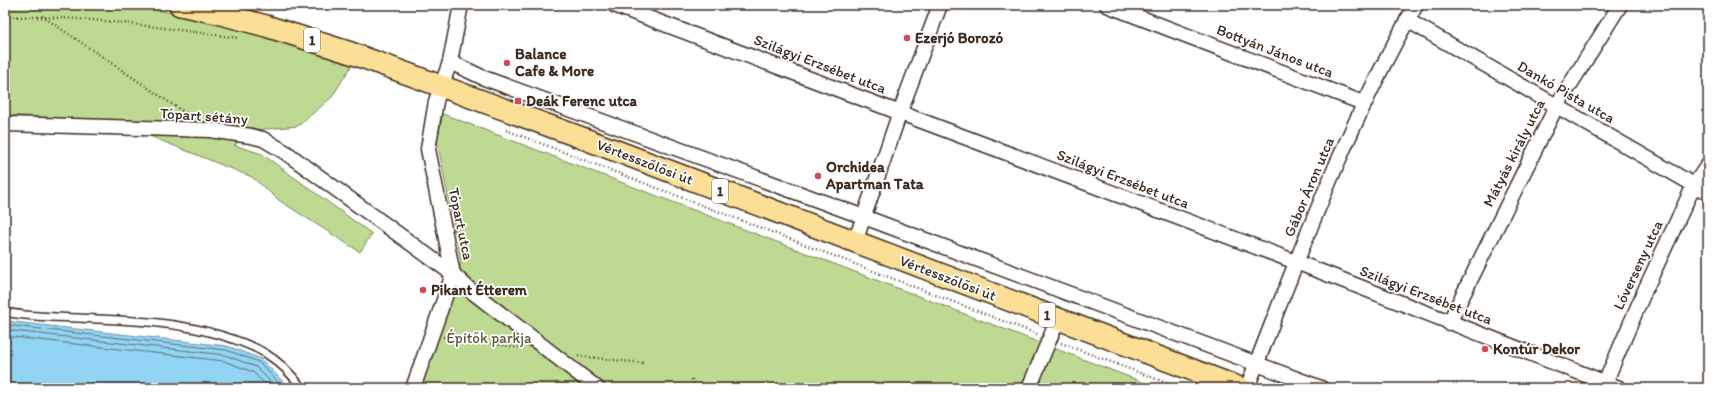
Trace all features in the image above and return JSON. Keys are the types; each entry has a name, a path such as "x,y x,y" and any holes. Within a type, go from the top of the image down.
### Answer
{"main road":[{"name":"Vértesszőlősi út","path":"180,5 217,13 351,52 585,139 1240,388"}],"street":[{"path":"441,86 450,62 461,5"},
{"name":"Szilágyi Erzsébet utca","path":"614,5 1296,262 1449,323 1619,388"},
{"path":"855,242 900,112 940,5"},
{"name":"Bottyán János utca","path":"1107,5 1363,103"},
{"name":"Gábor Áron utca","path":"1247,388 1296,262 1363,103 1416,5"},
{"name":"Mátyás király utca","path":"1449,323 1556,107 1620,5"},
{"name":"Dankó Pista utca","path":"1407,20 1708,193"},
{"name":"Vértesszőlősi út","path":"450,62 484,78 864,217 1321,388"},
{"name":"Tópart utca","path":"413,388 454,274 428,148 433,114 441,86"},
{"name":"Tópart sétány","path":"5,124 210,130 263,139 274,144 454,274 470,290 597,388"},
{"name":"Lóverseny utca","path":"1605,383 1645,290 1694,185 1708,164"},
{"path":"1029,388 1058,319"}],"lane":[{"path":"6,312 31,316 140,320 175,324 208,331 245,342 269,354 282,365 302,388"}],"path":[{"path":"5,17 41,16 124,23 241,38"},
{"path":"41,16 210,130"},
{"path":"504,128 1180,388"},
{"path":"6,312 8,234"},
{"path":"692,379 694,388"}],"green space":[{"path":"5,5 125,5 183,15 212,22 353,63 332,97 298,126 256,130 234,145 262,154 372,234 360,252 280,201 252,177 112,121 5,115"},
{"name":"Építők parkja","path":"443,114 1158,388 419,388 461,263 437,140"}],"water":[{"path":"5,321 227,346 261,359 289,388 5,388"}],"place":[{"name":"Ezerjó Borozó","path":"907,38"},
{"name":"Balance Cafe & More","path":"507,63"},
{"name":"Deák Ferenc utca","path":"518,101"},
{"name":"Orchidea Apartman Tata","path":"818,176"},
{"name":"Pikant Étterem","path":"423,290"},
{"name":"Kontúr Dekor","path":"1485,349"}]}
